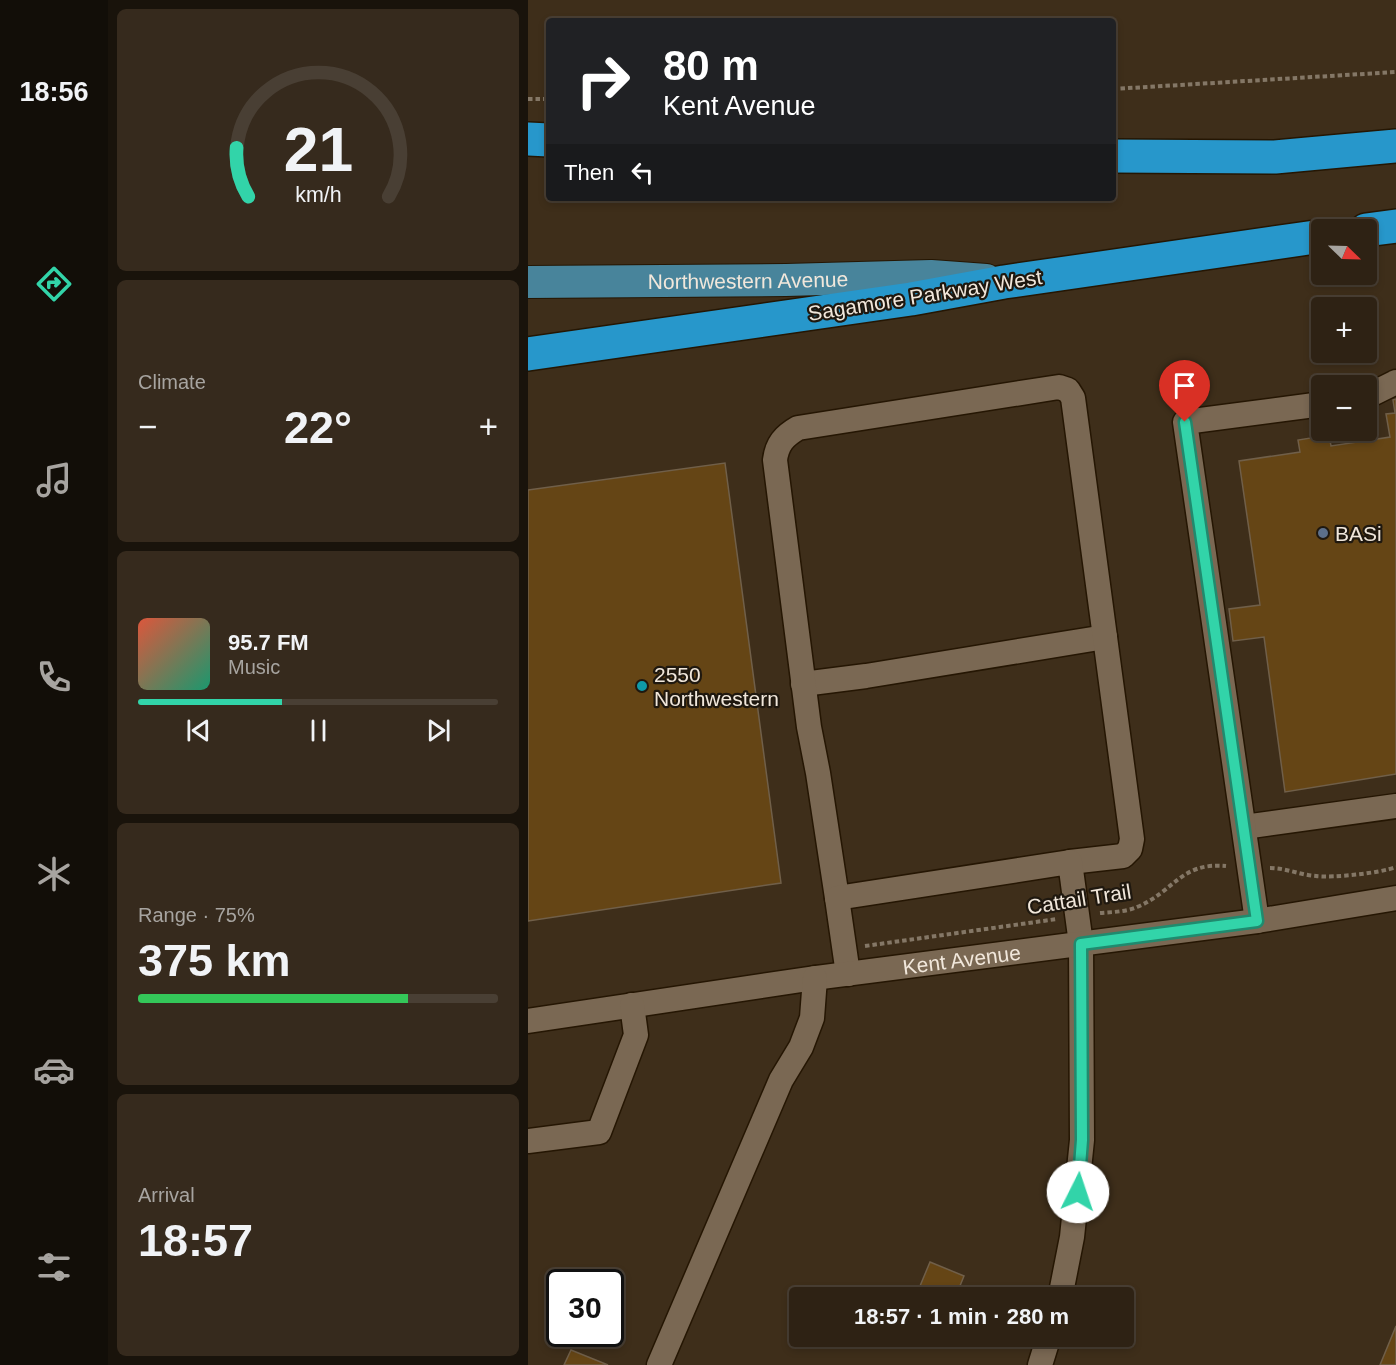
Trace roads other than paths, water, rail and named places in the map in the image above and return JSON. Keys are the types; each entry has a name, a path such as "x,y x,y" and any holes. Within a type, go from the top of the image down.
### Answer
{"highway":[{"path":"528,139 546,140"},
{"path":"1116,156 1275,157 1396,146"},
{"path":"1377,229 1396,226"},
{"name":"Sagamore Parkway West","path":"528,354 911,299 1004,282 1311,238"}],"main road":[{"name":"Northwestern Avenue","path":"528,282 786,280 931,276 1004,282"}],"street":[{"path":"1377,392 1396,382"},
{"path":"837,898 1123,856 1130,849 1132,839 1073,398 1068,390 1059,387 798,428 786,435 776,447 775,460 803,684 848,974"},
{"path":"1257,921 1185,422 1311,405"},
{"path":"803,684 1105,637"},
{"path":"1244,827 1396,806"},
{"path":"1062,1287 1078,1192 1082,1140 1081,944 1070,862"},
{"name":"Kent Avenue","path":"528,1021 815,978 1257,921 1396,898"},
{"path":"659,1365 781,1080 801,1047 812,1018 815,978"},
{"path":"528,1142 599,1131 636,1035 632,1005"},
{"path":"1040,1365 1046,1347"}],"place":[{"name":"BASi","path":"1323,533"},
{"name":"2550 Northwestern","path":"642,686"}]}
